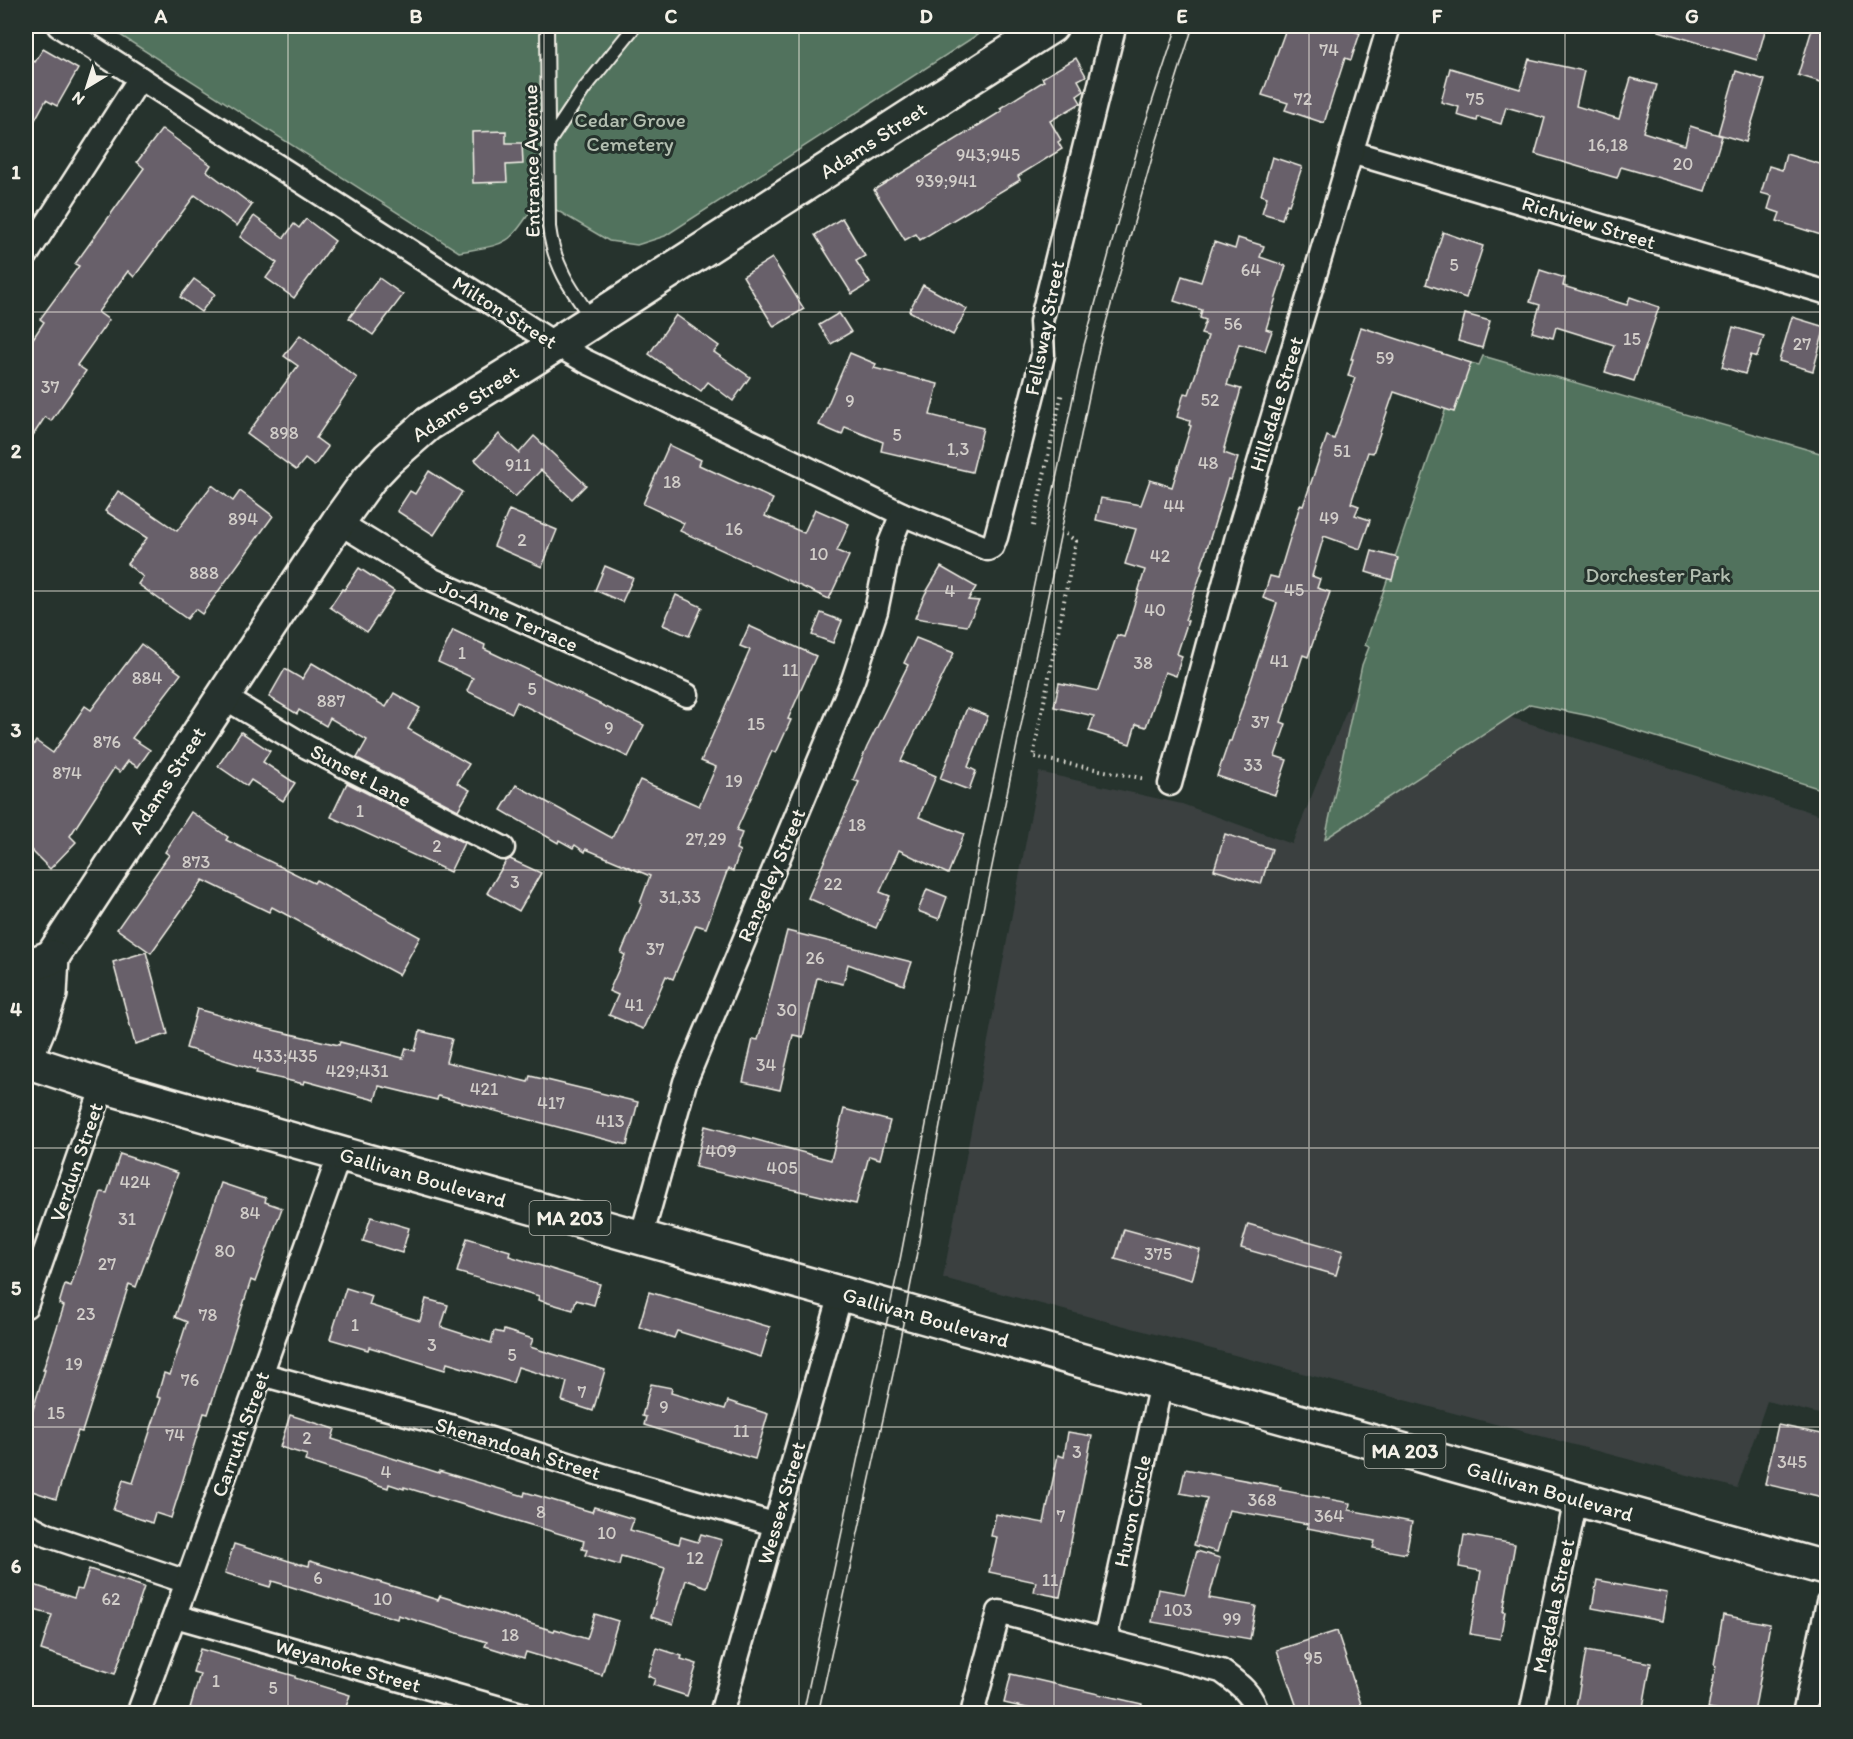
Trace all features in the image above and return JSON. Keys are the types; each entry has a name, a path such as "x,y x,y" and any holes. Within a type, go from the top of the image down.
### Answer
{"main road":[{"name":"Adams Street","path":"26,981 222,696 338,522 369,479 409,440 428,424 1051,26"},
{"name":"Adams Street","path":"26,1059 50,994 39,962"},
{"name":"Gallivan Boulevard","path":"26,1059 103,1086 1827,1569"}],"street":[{"name":"Milton Street","path":"59,26 585,361 902,513 979,546"},
{"name":"Fellsway Street","path":"979,546 988,549 992,547 996,537 1043,355 1041,322 1113,32 1112,26"},
{"name":"Hillsdale Street","path":"1170,784 1236,540 1389,26"},
{"path":"26,256 140,78"},
{"name":"Richview Street","path":"1351,152 1827,293"},
{"name":"Rangeley Street","path":"641,1238 685,1082 853,680 876,611 890,543 902,513"},
{"name":"Jo-Anne Terrace","path":"338,522 433,580 687,695"},
{"name":"Sunset Lane","path":"222,696 307,747 503,848"},
{"name":"Verdun Street","path":"26,1306 103,1086"},
{"name":"Carruth Street","path":"138,1713 175,1616 340,1153"},
{"name":"Wessex Street","path":"722,1713 841,1294"},
{"name":"Shenandoah Street","path":"261,1374 450,1426 606,1476 774,1524"},
{"name":"Huron Circle","path":"1105,1640 1161,1383"},
{"name":"Magdala Street","path":"1531,1713 1576,1498"},
{"path":"26,1524 47,1534 187,1582"},
{"path":"1804,1713 1827,1602"},
{"path":"972,1713 999,1612 1221,1671 1244,1689 1257,1709 1257,1713"},
{"name":"Weyanoke Street","path":"175,1616 521,1713"}],"lane":[{"name":"Entrance Avenue","path":"548,26 551,244 563,277 592,320"},
{"path":"549,142 584,89 635,26"}],"path":[{"path":"1033,526 1064,384"},
{"path":"1066,534 1076,541 1032,757 1170,784"}],"shaded area":[{"path":"1363,671 1827,817 1827,1416 1767,1401 1737,1488 943,1278 1039,772 1182,804 1292,844"}],"green space":[{"name":"Cedar Grove Cemetery","path":"106,26 991,26 665,236 637,245 609,241 553,208 533,207 517,230 503,242 459,252"},
{"name":"Dorchester Park","path":"1483,356 1827,455 1827,791 1590,716 1530,704 1325,839 1362,665 1369,647 1365,645 1462,361 1479,365"}],"building":[{"path":"1287,26 1335,26 1360,33 1351,60 1345,58 1324,123 1285,110 1288,103 1262,95"},
{"path":"1660,26 1759,26 1758,29 1765,31 1757,60 1659,31"},
{"path":"1813,26 1827,26 1827,84 1798,75"},
{"path":"43,49 78,69 57,106 46,100 26,136 26,57 35,62"},
{"path":"1076,58 1086,76 1078,80 1084,91 1077,96 1081,103 1050,121 1061,140 1058,142 1062,149 1018,176 1020,180 920,240 916,234 905,240 874,190 1002,111 1000,108 1044,81 1042,78"},
{"path":"1529,59 1584,71 1576,106 1619,119 1631,78 1657,85 1643,132 1685,145 1690,126 1722,136 1705,191 1621,167 1617,178 1535,154 1545,118 1506,107 1501,124 1478,117 1477,121 1457,115 1459,107 1441,102 1450,68 1520,89"},
{"path":"1736,71 1765,80 1746,142 1718,134"},
{"path":"162,129 211,165 207,171 252,205 237,226 195,195 134,277 128,271 98,312 109,320 77,365 86,371 51,421 45,417 26,446 26,349 44,322 40,319 79,266 75,264 144,168 137,162"},
{"path":"506,131 506,143 522,143 523,164 506,165 507,182 473,183 472,132"},
{"path":"1786,154 1827,166 1827,237 1777,221 1780,213 1768,209 1772,196 1761,193 1769,166 1782,170"},
{"path":"1272,157 1302,167 1282,219 1262,213 1267,197 1261,195"},
{"path":"254,216 284,238 294,224 299,228 306,219 335,241 294,298 266,278 277,263 240,237"},
{"path":"842,218 865,256 856,261 870,283 852,294 815,235"},
{"path":"1443,232 1483,246 1466,298 1426,284"},
{"path":"1238,238 1264,246 1260,257 1286,266 1266,329 1272,331 1265,351 1239,344 1227,385 1241,389 1224,448 1224,453 1238,458 1231,480 1228,479 1201,568 1203,568 1185,620 1188,621 1177,654 1182,656 1176,676 1165,672 1146,727 1136,724 1130,744 1089,731 1094,716 1054,707 1059,683 1098,691 1117,635 1124,637 1145,570 1125,564 1136,529 1096,520 1101,498 1141,505 1150,480 1172,487 1191,426 1190,421 1177,417 1184,393 1189,394 1208,336 1201,334 1206,320 1200,318 1202,310 1174,301 1182,276 1201,282 1214,242 1235,249"},
{"path":"772,258 804,309 774,327 743,276"},
{"path":"1540,270 1565,278 1563,286 1627,305 1630,297 1659,307 1634,381 1605,372 1614,345 1556,327 1553,338 1532,332 1540,305 1530,302"},
{"path":"379,278 403,295 373,335 349,318"},
{"path":"194,279 215,294 201,312 180,297"},
{"path":"923,285 967,309 953,335 909,311"},
{"path":"839,313 851,332 831,344 819,325"},
{"path":"1465,314 1490,321 1482,348 1458,341"},
{"path":"676,315 719,346 714,352 750,377 733,401 708,382 701,391 649,354"},
{"path":"1792,317 1825,327 1813,371 1779,361"},
{"path":"1361,327 1471,363 1454,412 1394,392 1373,453 1368,452 1351,503 1359,506 1355,515 1370,520 1360,549 1324,536 1312,576 1320,579 1317,588 1330,592 1308,657 1303,655 1281,722 1286,724 1275,756 1287,760 1275,795 1217,776 1277,603 1263,598 1270,576 1278,578 1300,505 1303,506 1327,436 1334,439 1355,378 1348,376"},
{"path":"1733,327 1764,336 1757,357 1751,355 1745,374 1722,367"},
{"path":"300,335 357,378 316,438 328,447 314,466 305,459 296,470 247,434 298,366 284,356"},
{"path":"850,353 876,364 874,368 938,384 930,415 983,428 972,472 881,451 883,442 845,427 842,435 819,425"},
{"path":"499,434 519,453 534,436 586,485 572,499 541,470 515,497 475,460"},
{"path":"669,445 701,460 699,465 773,499 765,516 804,533 815,509 849,524 837,551 849,556 829,599 680,531 684,523 643,504"},
{"path":"429,471 462,492 434,535 397,511 410,491 415,494"},
{"path":"212,485 233,501 240,491 273,516 202,614 195,609 187,619 138,584 143,577 127,564 147,538 105,511 118,491 177,531"},
{"path":"509,510 557,530 542,567 494,546"},
{"path":"1372,551 1398,558 1392,580 1366,572"},
{"path":"605,566 633,578 622,602 595,590"},
{"path":"941,567 976,587 968,600 979,601 967,626 915,618 925,594"},
{"path":"359,568 394,591 367,632 330,607"},
{"path":"676,595 702,607 689,636 663,625"},
{"path":"821,613 842,621 833,643 812,635"},
{"path":"749,626 816,656 788,719 791,720 776,753 772,751 736,831 742,833 736,849 740,851 733,871 728,869 706,928 696,925 673,979 666,976 643,1029 609,1015 618,995 609,991 625,955 621,953 642,904 640,903 650,876 586,849 585,852 575,845 573,848 559,840 558,843 501,810 516,785 612,838 640,780 699,806 716,767 701,761 750,650 740,646"},
{"path":"453,630 485,645 484,649 644,725 628,757 517,702 512,713 467,691 473,678 438,662"},
{"path":"916,638 954,653 901,761 936,776 919,817 964,834 948,874 899,850 880,892 890,896 876,928 808,898 859,782 853,780 908,665 904,663"},
{"path":"141,644 181,674 132,738 150,750 138,767 128,761 120,772 114,768 70,836 76,842 50,869 26,845 26,757 36,741 53,753 85,706 91,710"},
{"path":"312,663 386,707 394,693 420,708 408,729 469,764 457,783 470,790 458,810 357,758 367,740 330,718 326,726 299,710 297,714 269,697 285,669 302,679"},
{"path":"967,708 988,716 968,767 976,771 969,790 940,779"},
{"path":"241,732 270,751 263,762 295,783 283,801 251,780 247,786 218,766"},
{"path":"347,783 464,843 450,872 331,817"},
{"path":"191,812 228,837 226,840 314,883 316,880 420,937 399,975 272,907 269,912 203,880 151,953 117,929 169,855 165,852"},
{"path":"1225,834 1272,849 1261,884 1214,870"},
{"path":"510,859 541,873 519,911 487,893 506,861"},
{"path":"927,889 947,897 939,919 918,911"},
{"path":"787,931 912,962 904,985 848,964 843,984 817,978 803,1037 793,1035 780,1090 743,1082 753,1039 758,1040"},
{"path":"146,952 168,1034 135,1044 113,962"},
{"path":"197,1009 264,1028 339,1045 340,1042 403,1058 406,1048 415,1051 420,1031 452,1039 446,1062 528,1082 530,1076 638,1102 627,1145 438,1096 437,1100 379,1086 375,1100 305,1081 304,1084 256,1073 257,1070 186,1048"},
{"path":"844,1109 890,1121 880,1159 869,1156 856,1204 695,1167 705,1126 831,1160"},
{"path":"120,1154 178,1173 136,1287 129,1284 82,1432 78,1431 56,1499 26,1489 26,1432 64,1306 59,1304 65,1284 71,1286 101,1192 107,1193"},
{"path":"221,1183 266,1198 265,1202 282,1208 255,1282 251,1280 208,1414 204,1413 171,1518 155,1513 152,1523 113,1510 123,1480 133,1483 161,1398 157,1397 164,1373 170,1375 187,1322 175,1317"},
{"path":"371,1217 409,1228 402,1253 363,1241"},
{"path":"1248,1224 1343,1251 1336,1275 1241,1248"},
{"path":"1124,1229 1200,1250 1192,1280 1115,1259"},
{"path":"467,1238 510,1251 509,1256 600,1284 594,1305 576,1300 573,1310 538,1300 539,1296 457,1272"},
{"path":"346,1288 372,1296 369,1305 420,1321 426,1299 448,1305 441,1327 491,1343 494,1331 503,1333 504,1330 533,1339 530,1347 605,1370 593,1411 562,1401 567,1382 518,1367 513,1383 447,1363 445,1370 369,1347 368,1350 330,1339"},
{"path":"649,1292 770,1327 761,1357 677,1331 674,1338 639,1327"},
{"path":"651,1384 672,1388 671,1393 725,1409 728,1401 768,1414 755,1459 644,1425 646,1417 642,1416"},
{"path":"290,1415 335,1429 332,1439 439,1473 439,1471 524,1496 525,1492 592,1512 594,1507 634,1519 630,1530 679,1544 681,1537 698,1542 701,1534 722,1540 707,1587 686,1580 673,1624 651,1617 665,1568 621,1556 619,1565 585,1555 587,1550 582,1549 584,1541 404,1487 404,1489 389,1484 388,1488 305,1461 307,1455 280,1447"},
{"path":"1778,1425 1827,1435 1827,1498 1765,1484"},
{"path":"1068,1432 1092,1436 1060,1597 1034,1592 1036,1582 989,1572 997,1537 991,1536 996,1514 1044,1523 1058,1455 1064,1457"},
{"path":"1185,1469 1350,1503 1349,1510 1412,1522 1406,1554 1373,1548 1375,1541 1307,1528 1308,1524 1229,1510 1217,1552 1194,1545 1207,1498 1180,1493"},
{"path":"1464,1535 1515,1544 1500,1639 1470,1634 1481,1571 1459,1567"},
{"path":"234,1544 302,1565 309,1566 310,1561 438,1600 440,1596 587,1639 595,1614 618,1621 602,1675 526,1652 524,1658 485,1646 487,1642 398,1615 397,1619 272,1581 270,1587 225,1573"},
{"path":"1197,1551 1220,1558 1209,1598 1256,1606 1250,1639 1152,1622 1158,1589 1185,1594"},
{"path":"89,1569 144,1587 115,1674 41,1650 52,1615 27,1608 34,1585 74,1598 77,1589 82,1590"},
{"path":"1597,1580 1667,1593 1662,1621 1592,1608"},
{"path":"1723,1615 1770,1624 1754,1713 1731,1713 1708,1709"},
{"path":"1337,1631 1364,1713 1299,1713 1277,1650"},
{"path":"657,1648 682,1656 681,1659 697,1664 687,1696 653,1685 655,1679 648,1676"},
{"path":"200,1649 295,1676 295,1678 350,1695 344,1713 209,1713 190,1708 200,1674 193,1672"},
{"path":"1586,1651 1651,1663 1642,1713 1575,1713"},
{"path":"1011,1674 1142,1704 1141,1713 1049,1713 1004,1703"}],"tram line":[{"path":"803,1714 900,1260 980,843 1084,345 1141,136 1177,26"},
{"path":"818,1714 893,1374 952,1060 1099,348 1157,140 1193,26"}]}
